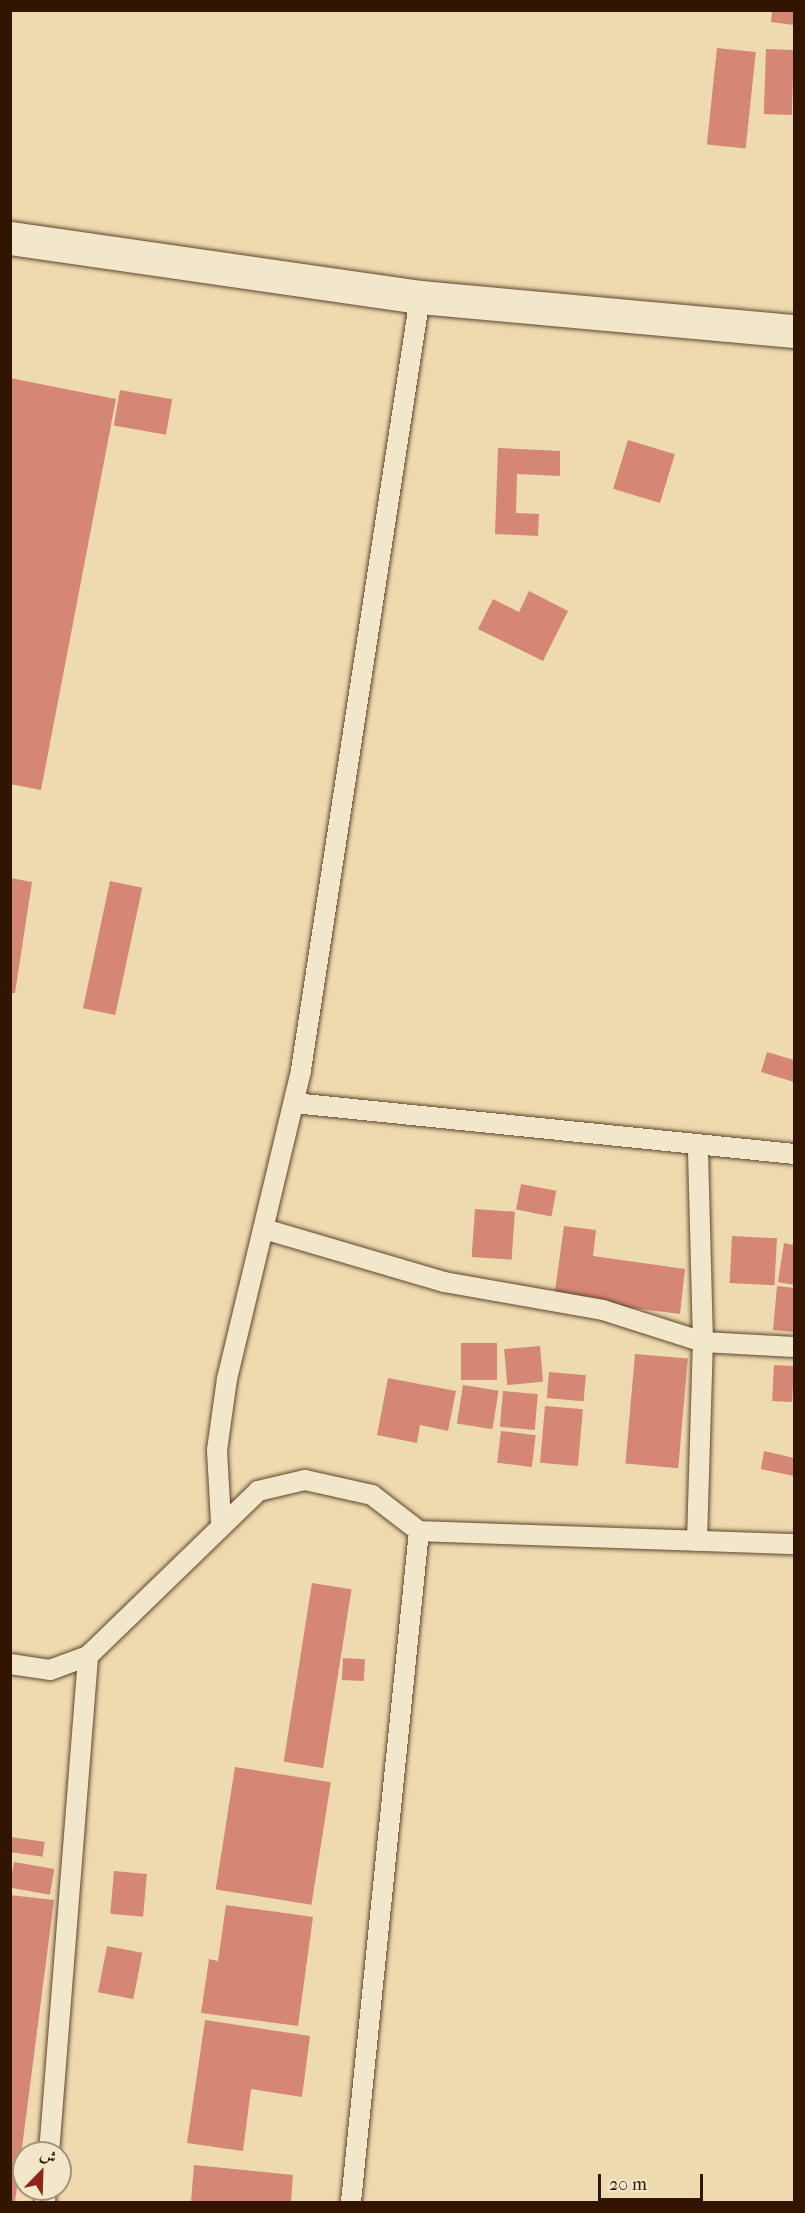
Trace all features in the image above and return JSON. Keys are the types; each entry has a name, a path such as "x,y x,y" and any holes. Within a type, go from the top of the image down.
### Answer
{"street":[{"path":"10,238 420,297 795,331"}],"lane":[{"path":"221,1522 217,1450 227,1379 294,1103 420,297"},
{"path":"294,1103 795,1154"},
{"path":"697,1540 703,1342 698,1144"},
{"path":"264,1228 444,1282 603,1310 703,1342 795,1347"},
{"path":"10,1664 50,1670 88,1656 221,1522 258,1491 305,1480 372,1495 419,1531 795,1544"},
{"path":"351,2202 419,1531"},
{"path":"50,2141 88,1656"}],"building":[{"path":"772,10 794,10 794,25 771,22"},
{"path":"717,48 756,52 746,149 707,144"},
{"path":"766,49 794,50 792,115 764,114"},
{"path":"10,378 116,399 41,790 10,784"},
{"path":"120,390 172,399 166,435 114,425"},
{"path":"628,440 675,454 660,503 613,489"},
{"path":"498,448 560,451 560,476 517,474 516,513 539,514 538,536 495,534"},
{"path":"529,591 568,611 543,661 478,629 493,599 519,612"},
{"path":"10,878 32,882 15,993 10,993"},
{"path":"110,881 142,888 115,1015 83,1008"},
{"path":"767,1052 794,1060 794,1082 761,1072"},
{"path":"521,1184 556,1191 551,1216 516,1210"},
{"path":"475,1209 515,1212 512,1260 472,1257"},
{"path":"564,1226 596,1230 593,1256 685,1269 680,1314 554,1298"},
{"path":"732,1236 777,1238 774,1285 730,1283"},
{"path":"784,1243 794,1245 794,1285 778,1282"},
{"path":"777,1286 794,1288 794,1332 773,1330"},
{"path":"461,1343 497,1343 497,1380 461,1380"},
{"path":"540,1346 543,1382 507,1385 504,1349"},
{"path":"635,1354 688,1359 678,1468 625,1464"},
{"path":"774,1365 794,1366 792,1402 772,1401"},
{"path":"549,1372 586,1375 584,1401 547,1398"},
{"path":"388,1378 456,1391 448,1431 420,1425 417,1443 377,1435"},
{"path":"463,1385 499,1391 492,1429 457,1424"},
{"path":"503,1391 538,1394 535,1430 500,1427"},
{"path":"545,1406 583,1409 578,1466 540,1463"},
{"path":"501,1431 536,1435 532,1467 497,1463"},
{"path":"764,1451 794,1458 794,1476 761,1469"},
{"path":"312,1583 352,1589 323,1768 284,1762"},
{"path":"343,1658 365,1659 364,1681 342,1680"},
{"path":"235,1767 331,1782 311,1905 216,1889"},
{"path":"10,1837 45,1842 43,1857 10,1852"},
{"path":"14,1862 54,1869 50,1895 10,1888"},
{"path":"114,1871 147,1874 143,1917 110,1914"},
{"path":"10,1895 54,1900 23,2141 12,2141 12,2201 15,2201 10,2202"},
{"path":"226,1905 313,1917 298,2026 201,2013 209,1959 218,1961"},
{"path":"107,1946 142,1953 133,1999 98,1992"},
{"path":"205,2020 310,2036 302,2097 251,2089 243,2151 187,2143"},
{"path":"194,2165 293,2175 291,2202 191,2202"}]}
